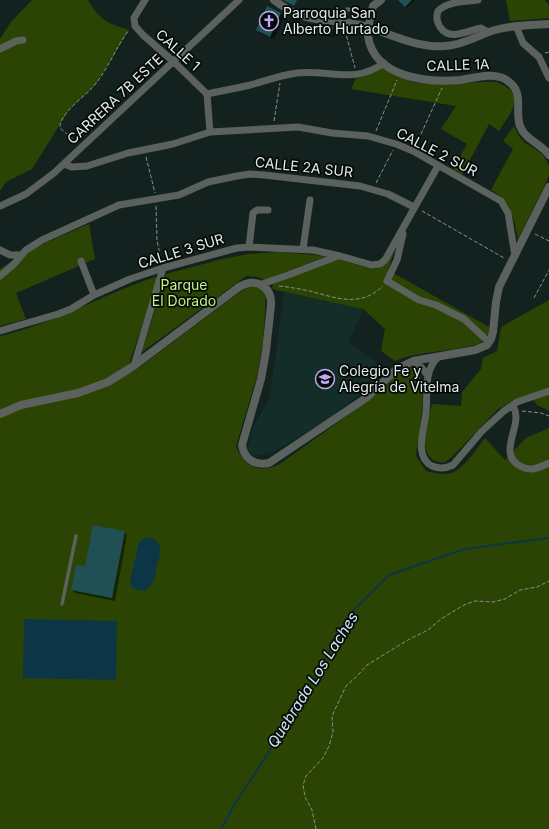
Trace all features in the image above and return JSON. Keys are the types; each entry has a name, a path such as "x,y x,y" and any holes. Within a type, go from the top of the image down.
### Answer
{"street":[{"path":"135,23 134,18 145,0"},
{"name":"CARRERA 7B ESTE","path":"0,206 26,194 54,173 239,0"},
{"path":"274,0 285,8 300,15 315,19 343,22 368,27 417,44 439,46 461,44 488,32 516,26 549,24"},
{"path":"210,132 207,94 246,86 281,76 306,72 345,76 371,71 384,64 372,47 368,37 368,27 373,7 381,0"},
{"path":"478,0 450,4 441,8 437,15 439,26 449,34 462,34 481,28 488,32"},
{"name":"CALLE 1","path":"135,23 143,35 207,94"},
{"path":"516,26 523,43 539,57 549,78"},
{"path":"0,49 16,41 23,40"},
{"name":"CALLE 1A","path":"384,64 400,74 424,80 446,80 490,76 506,80 513,86 517,94 519,102 519,121 522,130 528,138 541,146 549,156"},
{"name":"CALLE 2 SUR","path":"64,164 72,167 87,166 173,144 210,132 298,127 332,133 373,137 413,151 501,201 508,213 513,259"},
{"path":"438,166 414,207 406,225 397,260 387,281 419,300 436,305 464,319 489,342"},
{"name":"CALLE 2A SUR","path":"0,276 14,264 20,255 26,250 54,233 115,207 130,202 179,195 208,182 250,174 374,189 414,207"},
{"path":"262,284 269,291 271,298 266,351 261,379 242,442 245,454 250,460 262,464 272,461 366,398 397,369 413,361 481,349 489,342 493,332 499,287 549,187"},
{"path":"303,250 310,200"},
{"path":"249,247 253,213 258,210 268,210"},
{"name":"CALLE 3 SUR","path":"0,331 58,314 94,295 163,268 237,248 249,247 303,250 340,256 372,265 378,265 385,260 406,225"},
{"path":"0,250 10,255 20,255"},
{"path":"0,414 21,405 88,390 108,382 134,366 239,286 250,282 262,284 288,276 340,256"},
{"path":"81,262 94,295"},
{"path":"134,366 163,268"},
{"path":"438,357 431,366 428,376 427,407 421,442 422,451 428,463 434,467 440,468 447,468 455,463 491,422 504,411 514,408"},
{"path":"413,361 422,368 428,376"},
{"path":"549,391 518,402 514,408 515,425 509,449 511,458 517,464 527,469 536,469 549,463"}],"lane":[{"path":"343,22 347,9 373,7"},
{"path":"62,604 76,536"}],"path":[{"path":"343,22 357,74"},
{"path":"82,147 62,131 60,128 60,123 73,106 96,84 124,37 135,23"},
{"path":"373,137 400,74"},
{"path":"275,128 281,76"},
{"path":"413,151 446,80"},
{"path":"374,189 396,144"},
{"path":"145,150 156,199 157,240 163,268"},
{"path":"414,207 513,259"},
{"path":"527,231 549,240"},
{"path":"534,298 549,270"},
{"path":"274,285 298,289 337,299 349,300 370,295 380,289 387,281"},
{"path":"514,408 549,416"},
{"path":"316,829 312,810 305,797 303,786 306,776 323,758 329,746 333,732 332,716 346,686 367,665 408,640 428,630 441,619 464,605 475,601 493,602 505,599 520,590 537,587 549,581"}],"shaded area":[{"name":"Colegio Fe y Alegría de Vitelma","path":"284,291 363,309 349,342 385,370 371,387 320,424 275,451 254,456 247,450 253,427 270,398"}],"green space":[{"path":"32,0 88,0 97,13 105,20 129,30 96,84 69,110 32,169 6,182 0,191 0,39 11,22"},
{"path":"506,0 545,0 549,5 549,18 510,21"},
{"path":"383,67 396,76 423,84 496,82 512,92 515,98 514,104 499,131 489,124 462,175 453,169 467,144 441,129 456,106 351,89 356,78 368,75"},
{"path":"514,126 519,136 525,143 543,155 549,166 549,175 545,185 518,239 513,217 507,205 498,194 491,190 513,149 503,141"},
{"path":"89,224 95,259 16,293 26,319 0,326 0,269 31,249"},
{"path":"395,250 388,270 491,328 484,340 472,346 420,354 395,361 381,351 385,329 363,309 272,289 273,283 339,259 374,269 378,268 386,262"},
{"name":"Parque El Dorado","path":"279,252 327,256 265,280 258,277 246,276 142,352 166,274 222,259 249,254"},
{"path":"155,277 158,279 125,376 141,366 248,286 261,287 266,296 263,341 257,376 236,446 243,459 253,467 265,468 280,464 376,395 399,371 409,367 417,371 422,382 423,402 416,456 426,471 444,474 454,472 467,461 485,438 505,460 526,438 549,428 549,829 0,829 0,336 40,324"},
{"path":"549,300 549,411 537,405 530,396 513,400 497,410 452,457 444,463 436,461 430,457 425,446 425,439 432,404 461,406 462,392 481,369 483,358 497,351 501,327"}],"water":[{"path":"146,537 157,542 160,549 160,554 153,582 148,588 140,591 132,587 130,580 139,543"},
{"path":"24,619 117,621 116,680 23,678"}],"building":[{"path":"283,0 297,0 294,6"},
{"path":"398,0 412,0 405,7"},
{"name":"Parroquia San Alberto Hurtado","path":"267,6 281,13 270,37 256,30"},
{"path":"315,10 332,10 332,14 315,13"},
{"path":"318,25 333,27 332,35 317,33"},
{"path":"93,525 125,531 112,598 71,590 76,565 85,566"}],"waterway":[{"name":"Quebrada Los Laches","path":"221,829 236,802 298,707 349,615 389,575 465,549 549,538"}],"place":[{"name":"Parroquia San Alberto Hurtado","path":"269,21"},
{"name":"Colegio Fe y Alegría de Vitelma","path":"325,379"}]}
